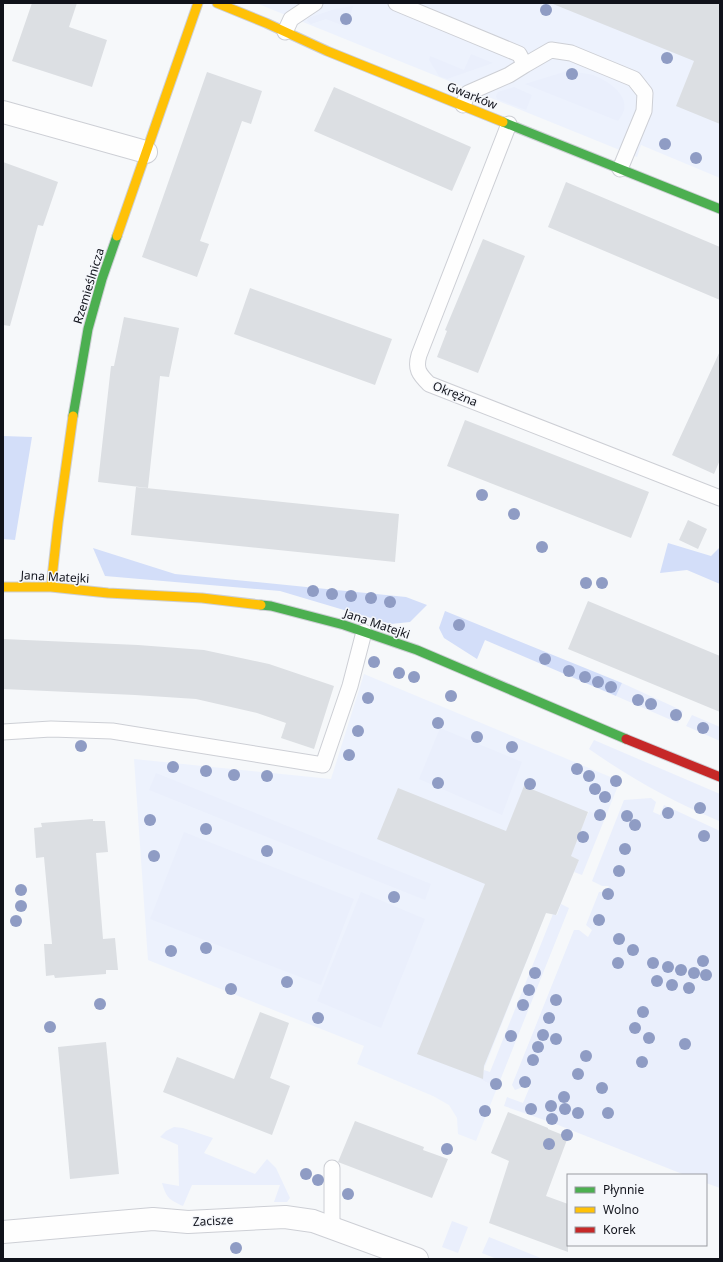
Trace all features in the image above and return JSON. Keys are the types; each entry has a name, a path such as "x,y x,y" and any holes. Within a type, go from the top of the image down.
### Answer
{"street":[{"name":"Rzemieślnicza","path":"51,588 58,523 77,392 88,329 102,279 198,3"},
{"name":"Gwarków","path":"217,3 266,22 327,51 720,209"},
{"path":"3,112 146,152"},
{"name":"Jana Matejki","path":"3,586 202,598 271,606 344,625 417,650 720,777"},
{"name":"Zacisze","path":"3,1232 153,1219 188,1222 285,1217 313,1221 412,1258"}],"lane":[{"path":"285,32 291,19 315,3"},
{"path":"396,3 519,54 525,64"},
{"path":"463,105 468,93 509,75 525,64 551,50 571,53 634,79 645,93 644,111 620,169"},
{"name":"Okrężna","path":"509,124 418,355 416,364 421,376 429,384 720,498"},
{"path":"3,732 51,730 112,731 323,765 350,686 364,632"},
{"path":"332,1168 332,1229"}],"shaded area":[{"path":"256,3 720,3 720,178 641,145 637,157"},
{"path":"353,6 347,27 326,19 311,24 307,21 308,18 335,9"},
{"path":"471,54 493,63 447,79 439,76 429,60 430,56 464,70"},
{"path":"567,71 593,75 604,80 615,88 623,98 624,104 624,111 618,121 525,84"},
{"path":"514,87 532,95 526,110 497,99 496,96 498,92"},
{"path":"3,436 32,437 15,540 3,539"},
{"path":"668,543 711,556 720,547 720,584 687,570 660,573"},
{"path":"93,548 175,574 406,597 427,605 410,622 391,624 280,591 105,576"},
{"path":"445,611 622,683 616,696 485,640 477,659 444,638 439,628"},
{"path":"364,674 620,781 605,818 588,811 570,855 579,860 556,915 546,912 480,1079 497,1088 476,1141 458,1134 457,1118 449,1105 433,1096 357,1064 364,1046 148,960 134,759 331,779"},
{"path":"622,683 683,711 678,723 616,696"},
{"path":"692,715 720,727 720,741 686,726"},
{"path":"440,728 522,762 502,815 419,779"},
{"path":"594,740 720,794 719,821 652,789 620,770 589,749"},
{"path":"156,773 431,884 425,900 149,790"},
{"path":"651,798 656,802 653,812 660,815 664,805 720,831 720,1188 707,1183 707,1174 682,1174 553,1123 504,1106 507,1097 523,1103 531,1084 515,1090 512,1085 574,930 579,930 588,937 592,930 586,925 599,892 606,892 609,886 602,886 592,881 624,800"},
{"path":"589,811 605,818 582,875 574,872 579,860 569,855"},
{"path":"184,832 354,899 321,985 150,919"},
{"path":"361,892 425,919 381,1028 317,1001"},
{"path":"561,904 569,908 497,1088 480,1079 484,1070 490,1072 553,914 557,915"},
{"path":"174,1127 183,1128 213,1138 204,1153 255,1174 267,1159 276,1168 290,1198 287,1202 274,1202 280,1185 192,1185 183,1206 174,1202 165,1192 162,1183 179,1186 178,1145 160,1137 166,1131"},
{"path":"452,1221 468,1227 458,1253 442,1247"},
{"path":"489,1237 543,1259 497,1259 482,1253"}],"building":[{"path":"32,3 77,3 69,27 107,40 92,87 12,61"},
{"path":"720,3 720,124 676,106 694,61 553,4"},
{"path":"207,72 262,91 251,124 242,121 200,241 209,244 197,277 142,257"},
{"path":"334,87 471,147 452,191 314,131"},
{"path":"3,162 58,182 43,226 38,225 10,326 3,325"},
{"path":"566,182 720,247 720,300 548,227"},
{"path":"483,239 525,256 478,373 437,357 447,331 445,330"},
{"path":"250,288 392,339 375,385 234,334"},
{"path":"124,317 179,328 169,377 160,376 148,488 98,482 111,366 114,366"},
{"path":"720,351 720,460 714,474 672,455"},
{"path":"465,420 649,492 631,538 447,466"},
{"path":"136,487 399,514 395,562 131,535"},
{"path":"688,520 707,529 698,549 679,540"},
{"path":"588,601 720,656 720,712 568,649"},
{"path":"3,639 138,645 204,650 269,664 334,686 314,749 281,738 286,723 257,713 196,699 3,689"},
{"path":"524,786 588,812 571,856 579,860 556,915 546,913 484,1066 483,1079 417,1054 485,884 377,839 398,788 506,831"},
{"path":"93,819 93,821 105,821 108,852 96,853 103,939 115,938 118,970 106,970 106,974 55,978 54,975 46,976 44,944 52,944 44,857 36,858 34,828 42,827 41,823"},
{"path":"260,1012 289,1023 270,1078 290,1086 272,1135 163,1092 177,1057 234,1079"},
{"path":"106,1042 119,1174 70,1179 58,1047"},
{"path":"508,1112 568,1137 546,1196 567,1204 568,1252 489,1223 509,1161 491,1153"},
{"path":"355,1121 424,1147 423,1150 448,1159 432,1198 338,1162"}],"traffic: fast":[{"path":"503,122 720,209"},
{"path":"73,416 88,329 102,279 117,236"},
{"path":"261,605 271,606 344,625 417,650 626,739"}],"traffic: slow":[{"path":"117,236 198,3"},
{"path":"217,3 266,23 327,51 503,122"},
{"path":"51,587 58,523 73,416"},
{"path":"3,587 51,587 108,593 202,598 261,605"}],"traffic: jam":[{"path":"626,739 720,777"}]}
